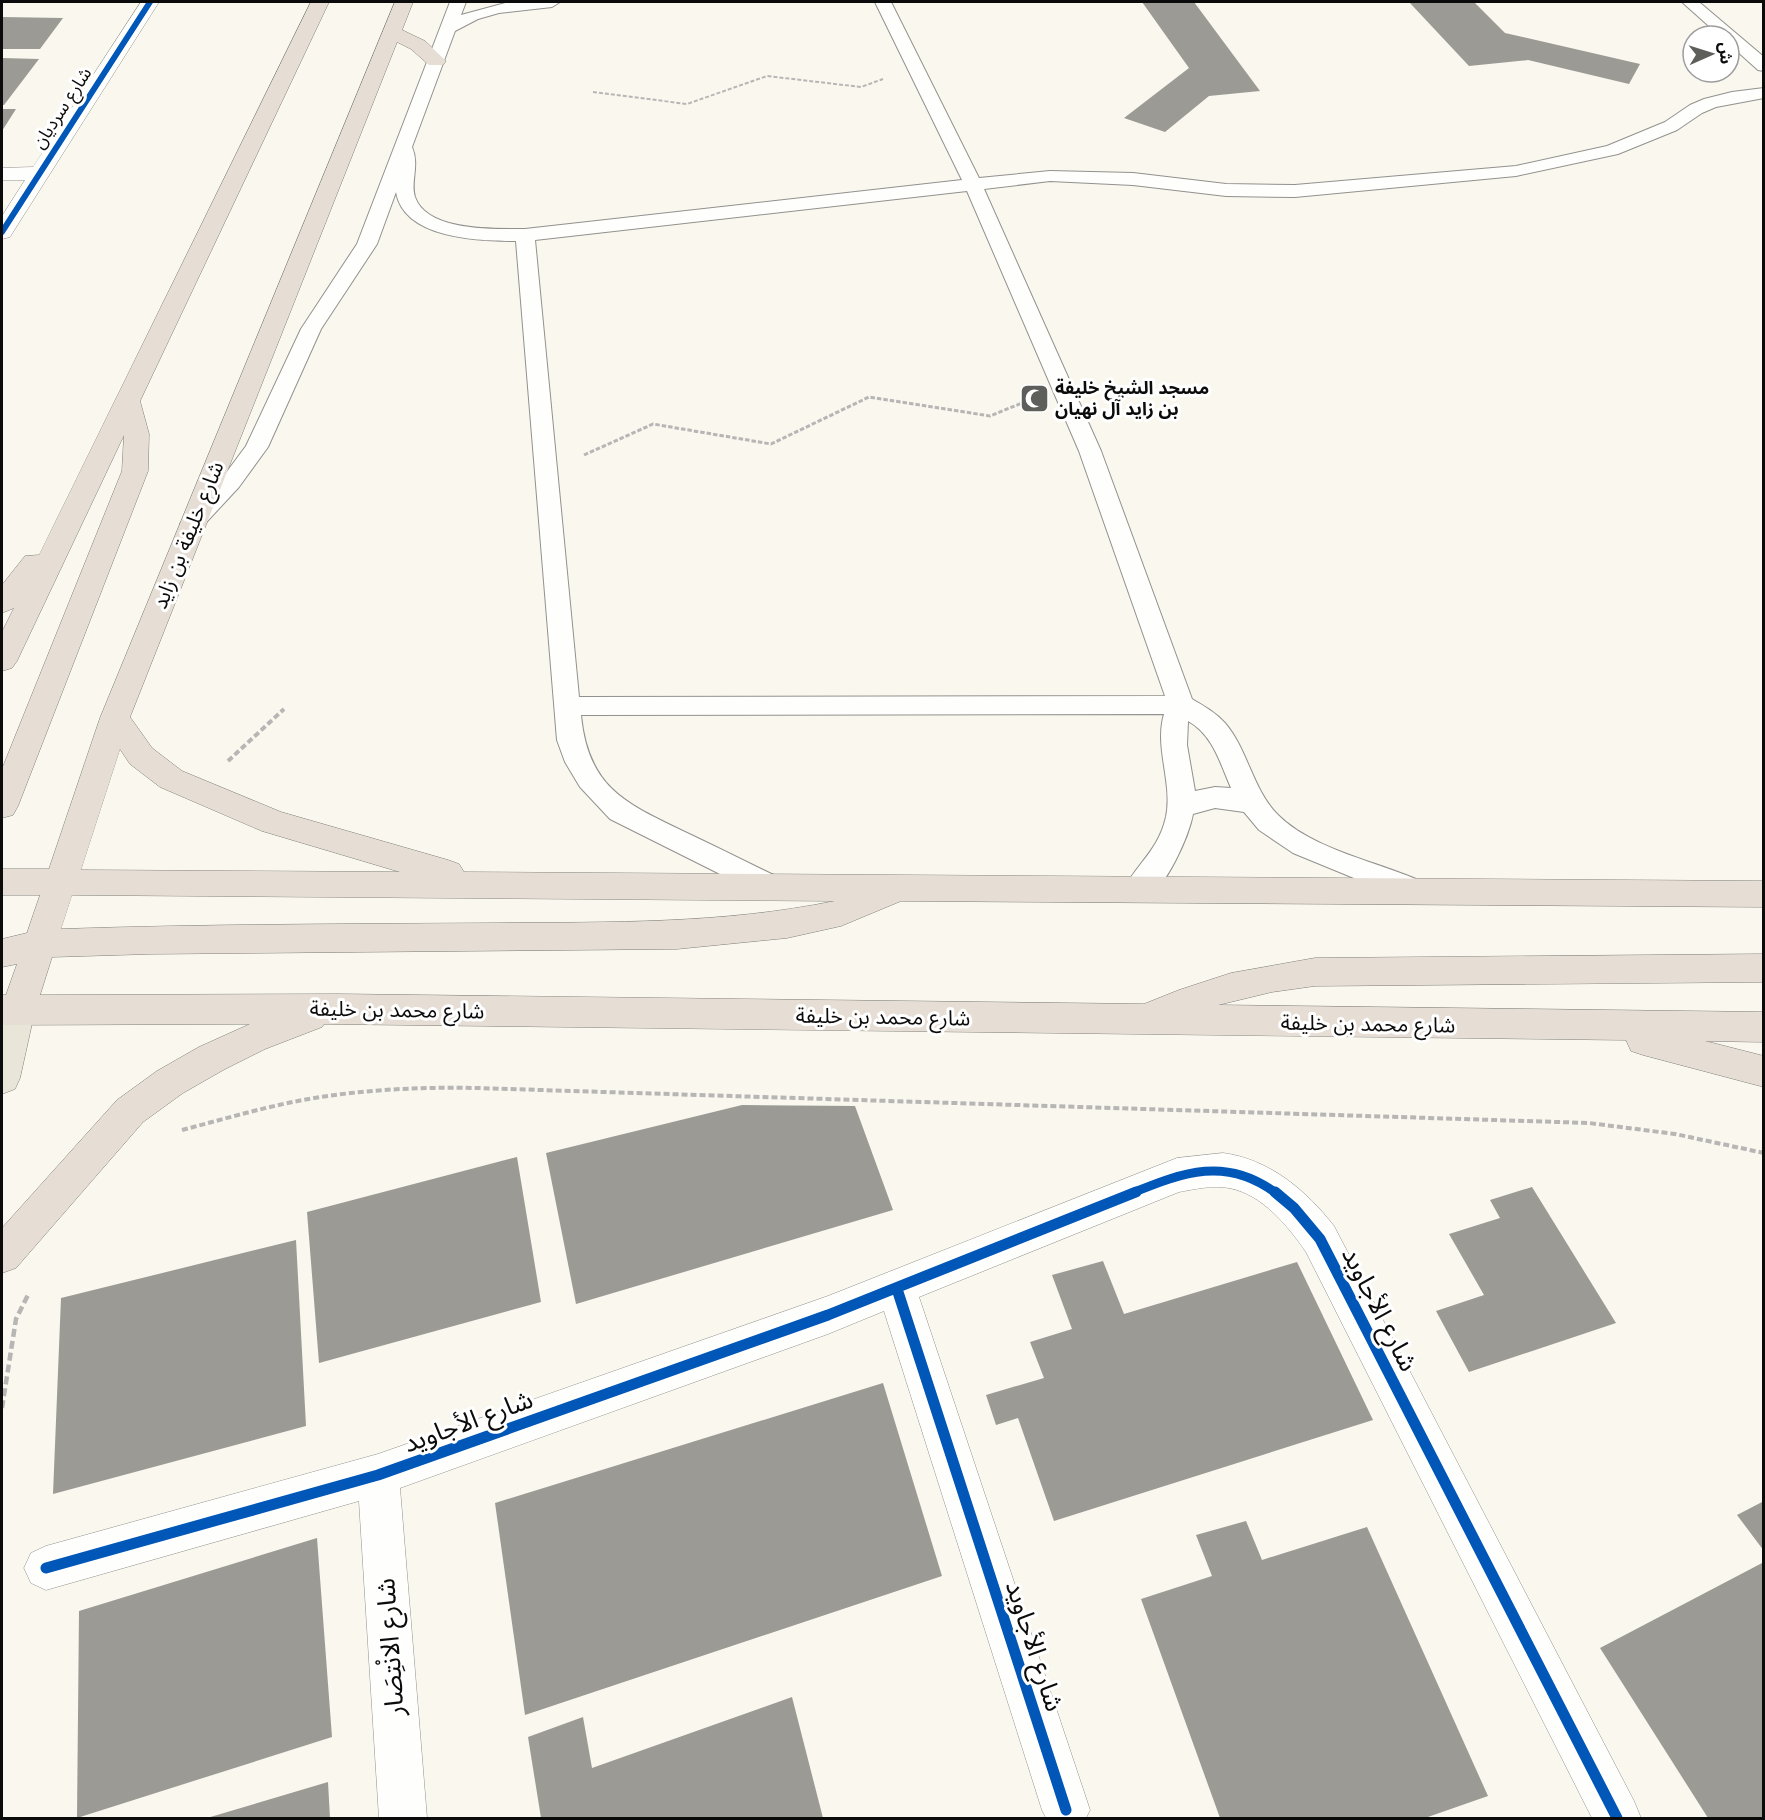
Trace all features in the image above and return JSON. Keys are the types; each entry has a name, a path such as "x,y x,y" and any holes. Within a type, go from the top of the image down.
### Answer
{"highway":[{"path":"2,661 320,2"},
{"name":"شارع خليفة بن زايد","path":"7,1000 41,944 115,718 404,2"},
{"path":"392,32 418,45 436,61"},
{"path":"2,806 135,471 138,445 136,421 127,399"},
{"path":"2,603 67,525"},
{"path":"115,718 141,756 154,768 196,790 273,822 484,884"},
{"path":"2,882 1764,894"},
{"path":"2,903 61,882"},
{"path":"2,953 41,944 150,940 677,935 787,924 841,913 904,887"},
{"path":"1145,1020 1184,1001 1226,987 1270,977 1315,972 1764,968"},
{"name":"شارع محمد بن خليفة","path":"7,1000 338,1009 1585,1027 1764,1027"},
{"path":"2,1255 130,1111 170,1082 253,1038 295,1021 338,1009"},
{"path":"1585,1027 1678,1048 1764,1072"}],"main road":[{"name":"شارع خليفة بن زايد","path":"2,1078 7,1000"}],"street":[{"name":"شارع سرديان","path":"2,232 150,2"},
{"path":"2,174 39,173"},
{"name":"شارع الأجاويد","path":"46,1568 378,1475 897,1289 1177,1175 1205,1171 1236,1173 1275,1190 1304,1215 1320,1239 1617,1818"},
{"name":"شارع الأجاويد","path":"897,1289 1066,1810"},
{"name":"شارع الانْتِصَار","path":"378,1475 403,1818"}],"lane":[{"path":"192,524 233,479 264,435 304,342 367,244 458,2"},
{"path":"448,28 470,16 490,10 552,2"},
{"path":"883,2 973,184 1063,387 1090,451 1182,705 1172,726 1181,786 1181,808 1176,830 1155,871 1137,889"},
{"path":"1690,2 1764,66"},
{"path":"404,148 409,166 406,197 410,206 431,222 459,231 525,235 1024,178 1078,176 1133,179 1226,190 1295,191 1516,171 1612,150 1663,130 1710,103 1731,97 1764,93"},
{"path":"525,235 548,472 570,740 576,759 586,778 601,797 620,812 772,887"},
{"path":"568,706 1182,705 1207,720 1226,742 1251,803 1268,822 1290,840 1316,853 1415,891"},
{"path":"1181,808 1196,800 1214,796 1251,803"}],"path":[{"path":"594,92 687,104 767,76 861,87 915,67"},
{"path":"548,472 653,424 771,444 869,397 990,416 1063,387"},
{"path":"196,790 284,708"},
{"path":"130,1111 176,1132 258,1109 339,1094 419,1087 497,1088 1589,1123 1675,1134 1764,1154"}],"building":[{"path":"1142,2 1194,2 1260,91 1209,96 1165,132 1124,118 1189,68"},
{"path":"1409,2 1474,2 1505,33 1640,64 1629,84 1528,60 1469,66"},
{"path":"2,17 63,18 40,49 2,49"},
{"path":"2,58 39,59 4,105 2,105"},
{"path":"2,109 16,109 2,131"},
{"path":"742,1105 855,1106 893,1210 576,1304 546,1153"},
{"path":"517,1157 541,1302 319,1363 307,1212"},
{"path":"1532,1187 1616,1323 1469,1372 1436,1311 1484,1295 1449,1234 1500,1218 1490,1200"},
{"path":"296,1240 306,1426 53,1494 61,1298"},
{"path":"1103,1261 1124,1314 1297,1262 1373,1420 1054,1521 1018,1418 996,1425 986,1395 1044,1378 1030,1342 1072,1329 1052,1275"},
{"path":"883,1383 942,1576 525,1715 495,1503"},
{"path":"1764,1501 1764,1551 1737,1515"},
{"path":"1246,1521 1262,1560 1367,1527 1488,1796 1425,1818 1220,1818 1141,1599 1212,1576 1196,1535"},
{"path":"317,1538 332,1737 77,1818 79,1611"},
{"path":"1764,1562 1764,1818 1708,1818 1600,1648"},
{"path":"792,1697 823,1818 541,1818 528,1737 583,1717 592,1768"},
{"path":"328,1782 330,1818 207,1818"}],"cycle path":[{"path":"2,232 150,2"},
{"path":"46,1568 378,1475 828,1315 1177,1175 1230,1171 1250,1178 1274,1191 1294,1208 1320,1239 1617,1818"},
{"path":"897,1289 1066,1810"}],"place":[{"name":"مسجد الشيخ خليفة بن زايد آل نهيان","path":"1034,398"}]}
